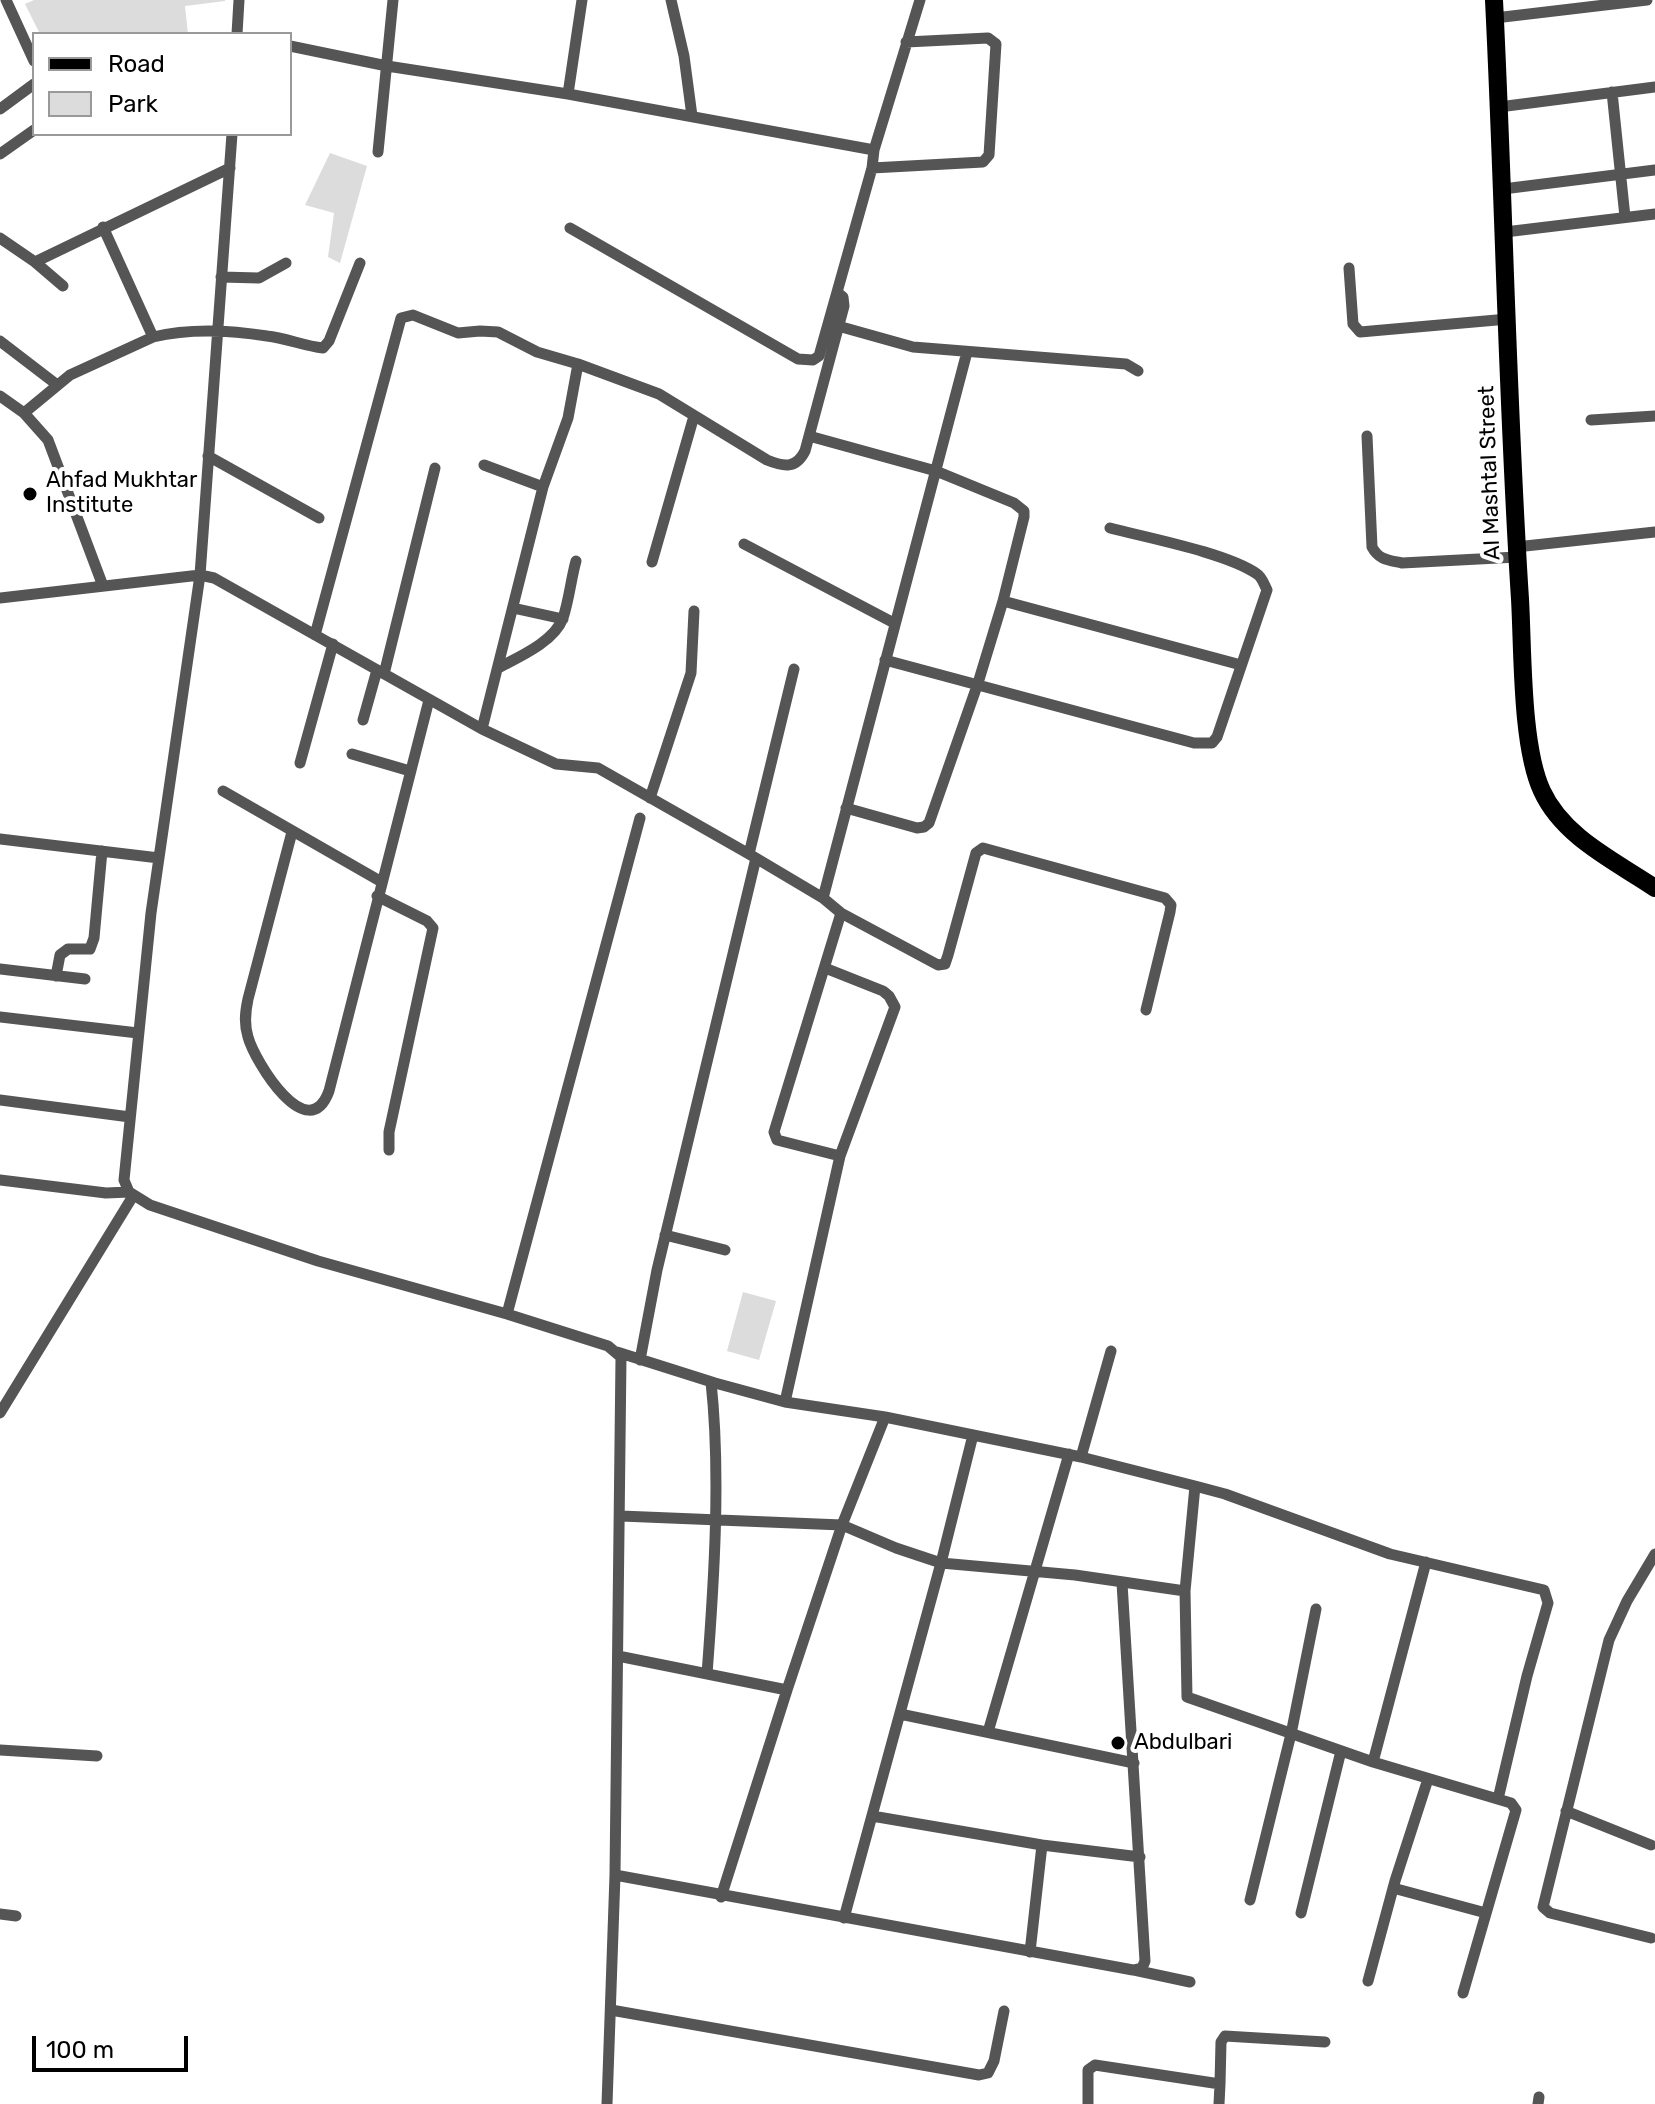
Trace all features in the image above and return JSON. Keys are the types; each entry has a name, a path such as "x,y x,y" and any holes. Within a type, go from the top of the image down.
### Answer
{"main road":[{"name":"Al Mashtal Street","path":"1494,9 1517,552 1526,707 1533,762 1541,790 1557,818 1577,836 1655,888"}],"street":[{"path":"6,0 32,57"},
{"path":"237,32 239,0"},
{"path":"378,152 393,0"},
{"path":"568,94 582,0"},
{"path":"671,0 684,56 692,116"},
{"path":"570,228 798,359 813,360 819,356 838,293 872,168 874,150 920,0"},
{"path":"1494,9 1647,0"},
{"path":"872,168 983,162 989,155 996,44 988,38 906,42"},
{"path":"292,46 387,66 568,94 874,150"},
{"path":"0,109 32,85"},
{"path":"1499,107 1655,87"},
{"path":"1612,92 1625,217"},
{"path":"0,154 32,131"},
{"path":"0,1413 131,1194 124,1171 138,1033 159,858 200,575 232,136"},
{"path":"35,262 230,168"},
{"path":"1503,189 1655,170"},
{"path":"1505,232 1655,214"},
{"path":"103,227 153,337"},
{"path":"0,238 63,286"},
{"path":"221,277 259,278 286,263"},
{"path":"24,413 56,384 87,366 153,337 184,331 217,331 267,336 319,348 326,346 360,263"},
{"path":"1349,268 1353,324 1360,332 1508,319"},
{"path":"315,635 401,318 413,315 458,333 498,332 537,352 659,394 782,466 793,465 801,459 809,436 845,301 838,293"},
{"path":"838,326 913,347 1126,364 1138,371"},
{"path":"0,341 56,384"},
{"path":"823,898 967,352"},
{"path":"482,729 543,487 568,418 578,364"},
{"path":"0,396 24,413 48,440 103,586"},
{"path":"652,562 694,416"},
{"path":"1591,420 1655,416"},
{"path":"809,436 936,471 1014,503 1024,511 1003,601 929,823 917,828 846,808"},
{"path":"1367,436 1372,547 1383,560 1402,563 1517,552 1655,532"},
{"path":"208,456 319,518"},
{"path":"484,465 543,487"},
{"path":"363,720 380,672 435,468"},
{"path":"885,660 1206,745 1212,743 1217,737 1267,590 1259,575 1210,555 1110,528"},
{"path":"744,544 894,623"},
{"path":"498,668 557,629 563,619 576,561"},
{"path":"0,598 200,575 214,578 482,729 556,764 593,766 753,856 823,898 841,913 938,965 945,964 976,853 983,848 1165,898 1171,905 1170,912 1146,1010"},
{"path":"1003,601 1241,665"},
{"path":"513,608 563,619"},
{"path":"650,798 691,673 694,611"},
{"path":"300,763 333,644"},
{"path":"640,1360 665,1235 794,669"},
{"path":"292,832 245,1019 255,1058 268,1078 297,1107 311,1110 325,1101 429,700"},
{"path":"352,754 410,771"},
{"path":"223,791 380,881"},
{"path":"507,1314 640,818"},
{"path":"0,839 159,858"},
{"path":"56,976 60,955 68,949 90,949 94,938 102,851"},
{"path":"377,896 427,921 433,928 389,1132 389,1150"},
{"path":"840,1156 777,1140 774,1132 841,913"},
{"path":"785,1402 840,1156 895,1007 883,991 825,968"},
{"path":"0,969 85,979"},
{"path":"0,1017 138,1033"},
{"path":"0,1100 130,1117"},
{"path":"0,1180 131,1194 150,1205 318,1261 507,1314 711,1382 785,1402 885,1417 1075,1456 1225,1494 1390,1554 1539,1587 1547,1594 1548,1603 1498,1799"},
{"path":"665,1235 725,1250"},
{"path":"988,1732 1033,1571 1111,1351"},
{"path":"607,2104 615,1875 621,1516 622,1393 621,1357 617,1352"},
{"path":"707,1674 714,1522 711,1382"},
{"path":"721,1897 842,1525 885,1417"},
{"path":"844,1918 973,1435"},
{"path":"1195,1486 1185,1591 1187,1697 1373,1762 1511,1803 1516,1810 1463,1993"},
{"path":"621,1516 842,1525 941,1563 1033,1571 1185,1591"},
{"path":"1651,1938 1545,1911 1543,1901 1609,1640 1627,1601 1655,1554"},
{"path":"1373,1762 1426,1562"},
{"path":"1122,1583 1145,1961 1142,1968 1133,1970"},
{"path":"1250,1900 1291,1734 1316,1609"},
{"path":"618,1656 787,1690"},
{"path":"900,1714 1134,1763"},
{"path":"0,1750 97,1756"},
{"path":"1301,1913 1341,1751"},
{"path":"1368,1981 1393,1888 1428,1779"},
{"path":"1566,1811 1651,1845"},
{"path":"872,1816 1042,1845 1140,1857"},
{"path":"1030,1952 1042,1845"},
{"path":"615,1875 1190,1982"},
{"path":"1393,1888 1486,1913"},
{"path":"0,1914 16,1916"},
{"path":"611,2010 979,2075 988,2073 992,2067 1004,2011"},
{"path":"1219,2104 1221,2042 1225,2036 1325,2042"},
{"path":"1088,2104 1088,2070 1095,2065 1220,2084"}],"green space":[{"path":"34,0 225,0 185,6 188,32 39,32 25,4"},
{"path":"330,153 367,166 340,263 328,257 334,213 305,205"},
{"path":"743,1292 776,1301 759,1360 727,1351"}],"place":[{"name":"Ahfad Mukhtar Institute","path":"30,494"},
{"name":"Abdulbari","path":"1118,1743"}]}
